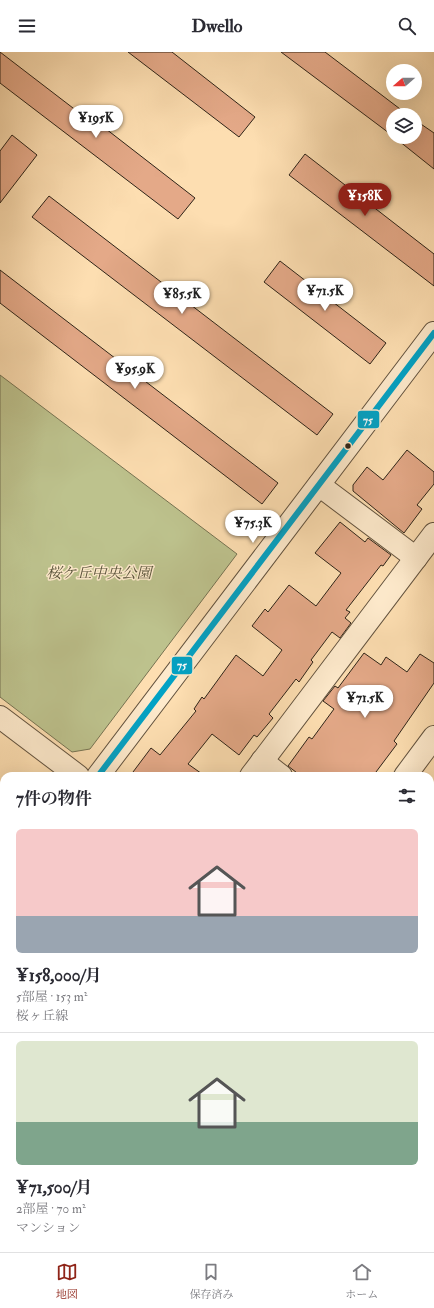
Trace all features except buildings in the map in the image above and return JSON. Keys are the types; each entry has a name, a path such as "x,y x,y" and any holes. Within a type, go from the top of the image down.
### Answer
{"street":[{"path":"101,772 434,333"},
{"path":"319,485 416,558"},
{"path":"267,772 256,769 434,534"},
{"path":"0,717 73,772"},
{"path":"408,772 434,737"}],"green space":[{"name":"桜ケ丘中央公園","path":"0,375 237,554 90,749 72,752 0,697"}],"transit line":[{"name":"75","path":"101,772 434,333"}]}
